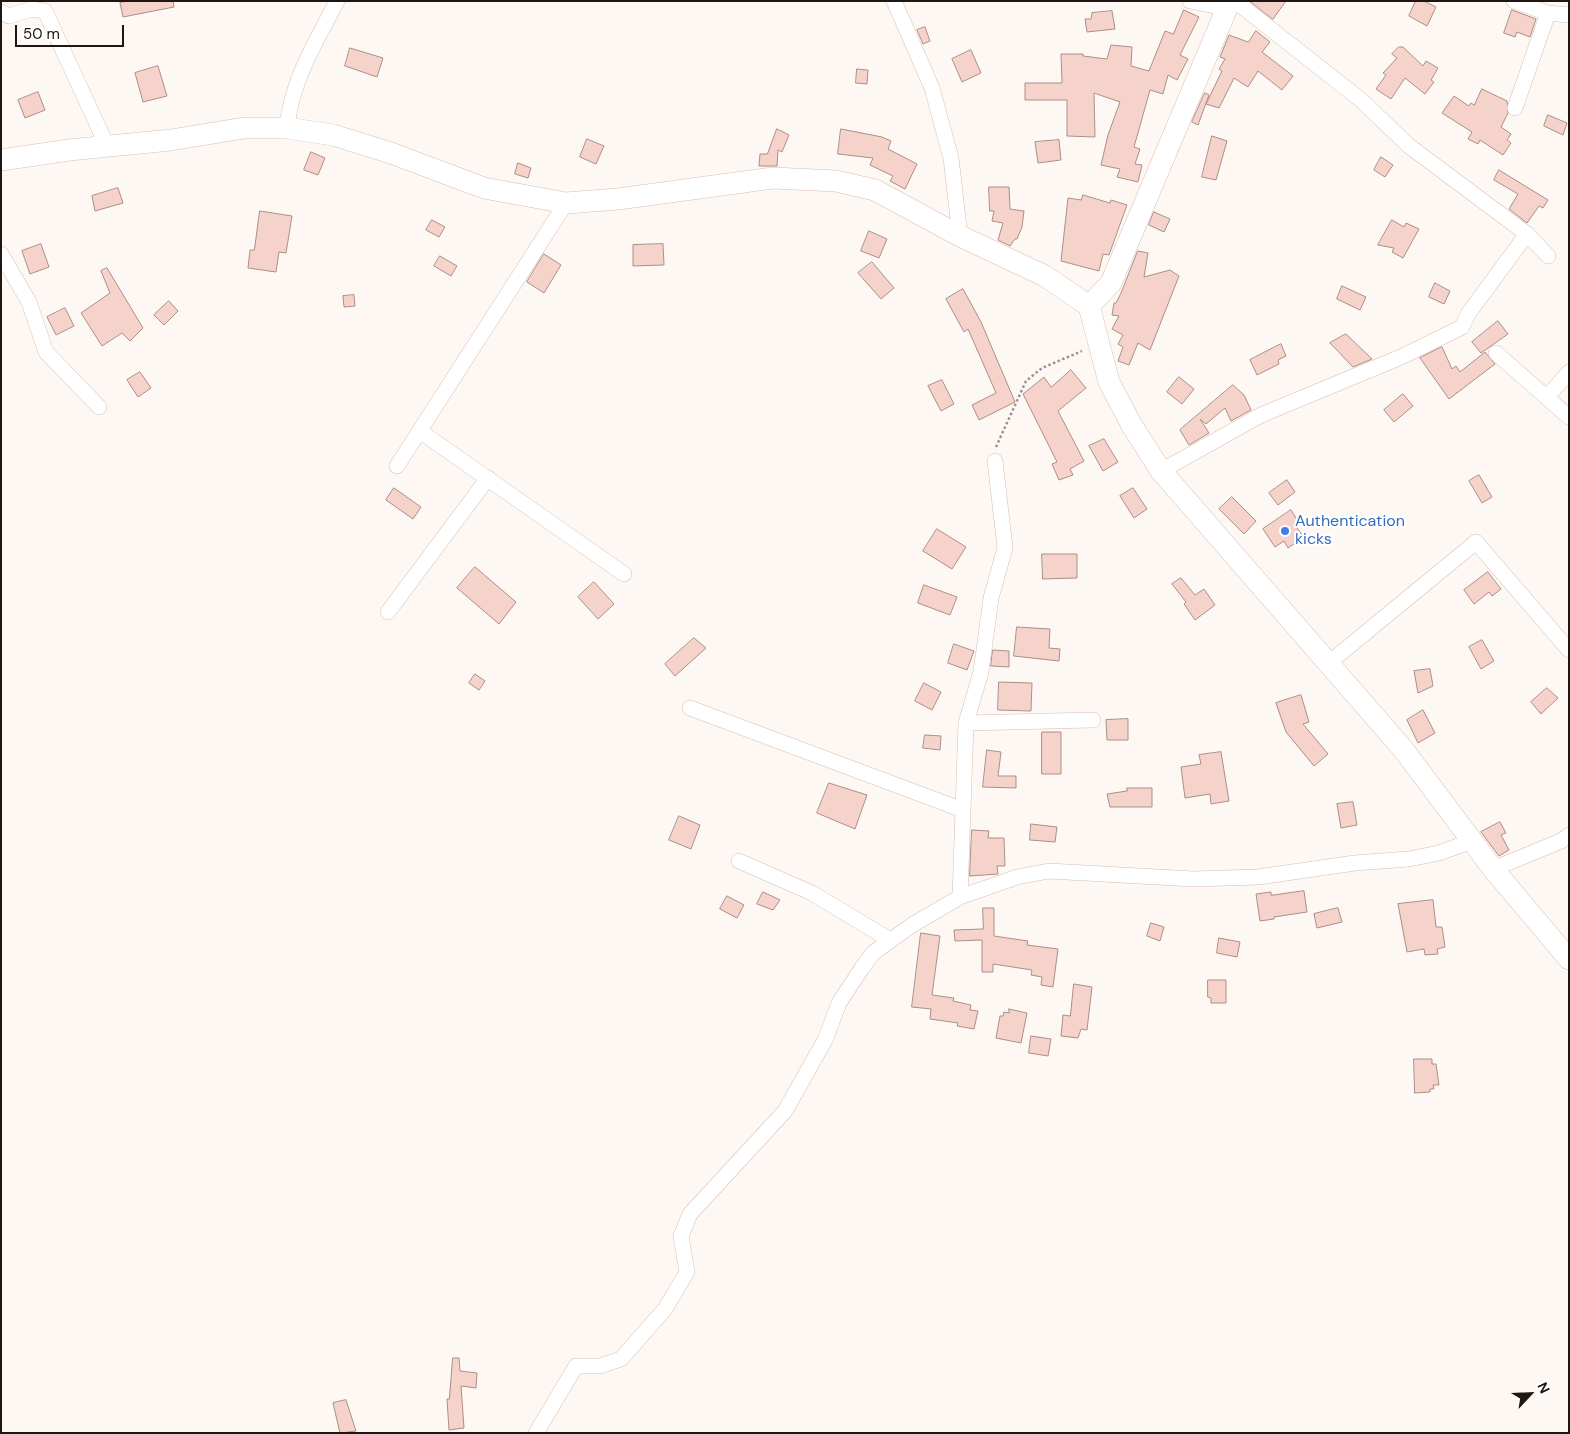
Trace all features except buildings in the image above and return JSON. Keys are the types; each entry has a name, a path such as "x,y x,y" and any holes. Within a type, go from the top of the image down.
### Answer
{"street":[{"path":"287,128 289,103 307,60 338,1"},
{"path":"894,1 932,88 951,158 960,236"},
{"path":"1190,1 1230,4 1361,100 1409,146 1527,234 1548,256"},
{"path":"1514,1 1548,13 1569,15"},
{"path":"1089,306 1111,283 1230,4"},
{"path":"1,12 9,16 31,9 45,11 106,146"},
{"path":"1515,108 1548,13"},
{"path":"1,160 106,146 171,140 244,128 287,128 333,136 390,153 484,188 566,203 618,200 773,178 836,181 875,190 960,236 1045,276 1089,306 1097,344 1109,382 1131,424 1161,471 1330,662 1403,749 1493,869 1569,959"},
{"path":"397,466 421,432 566,203"},
{"path":"1161,471 1260,415 1401,357 1462,327 1468,314 1527,234"},
{"path":"1,254 28,302 46,352 99,407"},
{"path":"1496,353 1569,417"},
{"path":"1547,397 1569,372"},
{"path":"421,432 624,574"},
{"path":"960,897 966,723 981,672 991,598 1005,548 995,461"},
{"path":"388,612 488,478"},
{"path":"1330,662 1476,542 1569,650"},
{"path":"690,708 963,810"},
{"path":"966,723 1093,720"},
{"path":"1493,869 1554,844 1569,835"},
{"path":"536,1433 576,1366 600,1366 620,1359 665,1309 686,1272 681,1236 690,1214 785,1111 825,1040 839,1003 873,953 890,940 960,897 1018,877 1049,871 1193,879 1258,877 1355,863 1409,859 1439,853 1472,841"},
{"path":"739,861 812,893 890,940"}],"path":[{"path":"995,461 996,444 1026,380 1042,368 1097,344"}],"place":[{"name":"Authentication kicks","path":"1285,531"}]}
